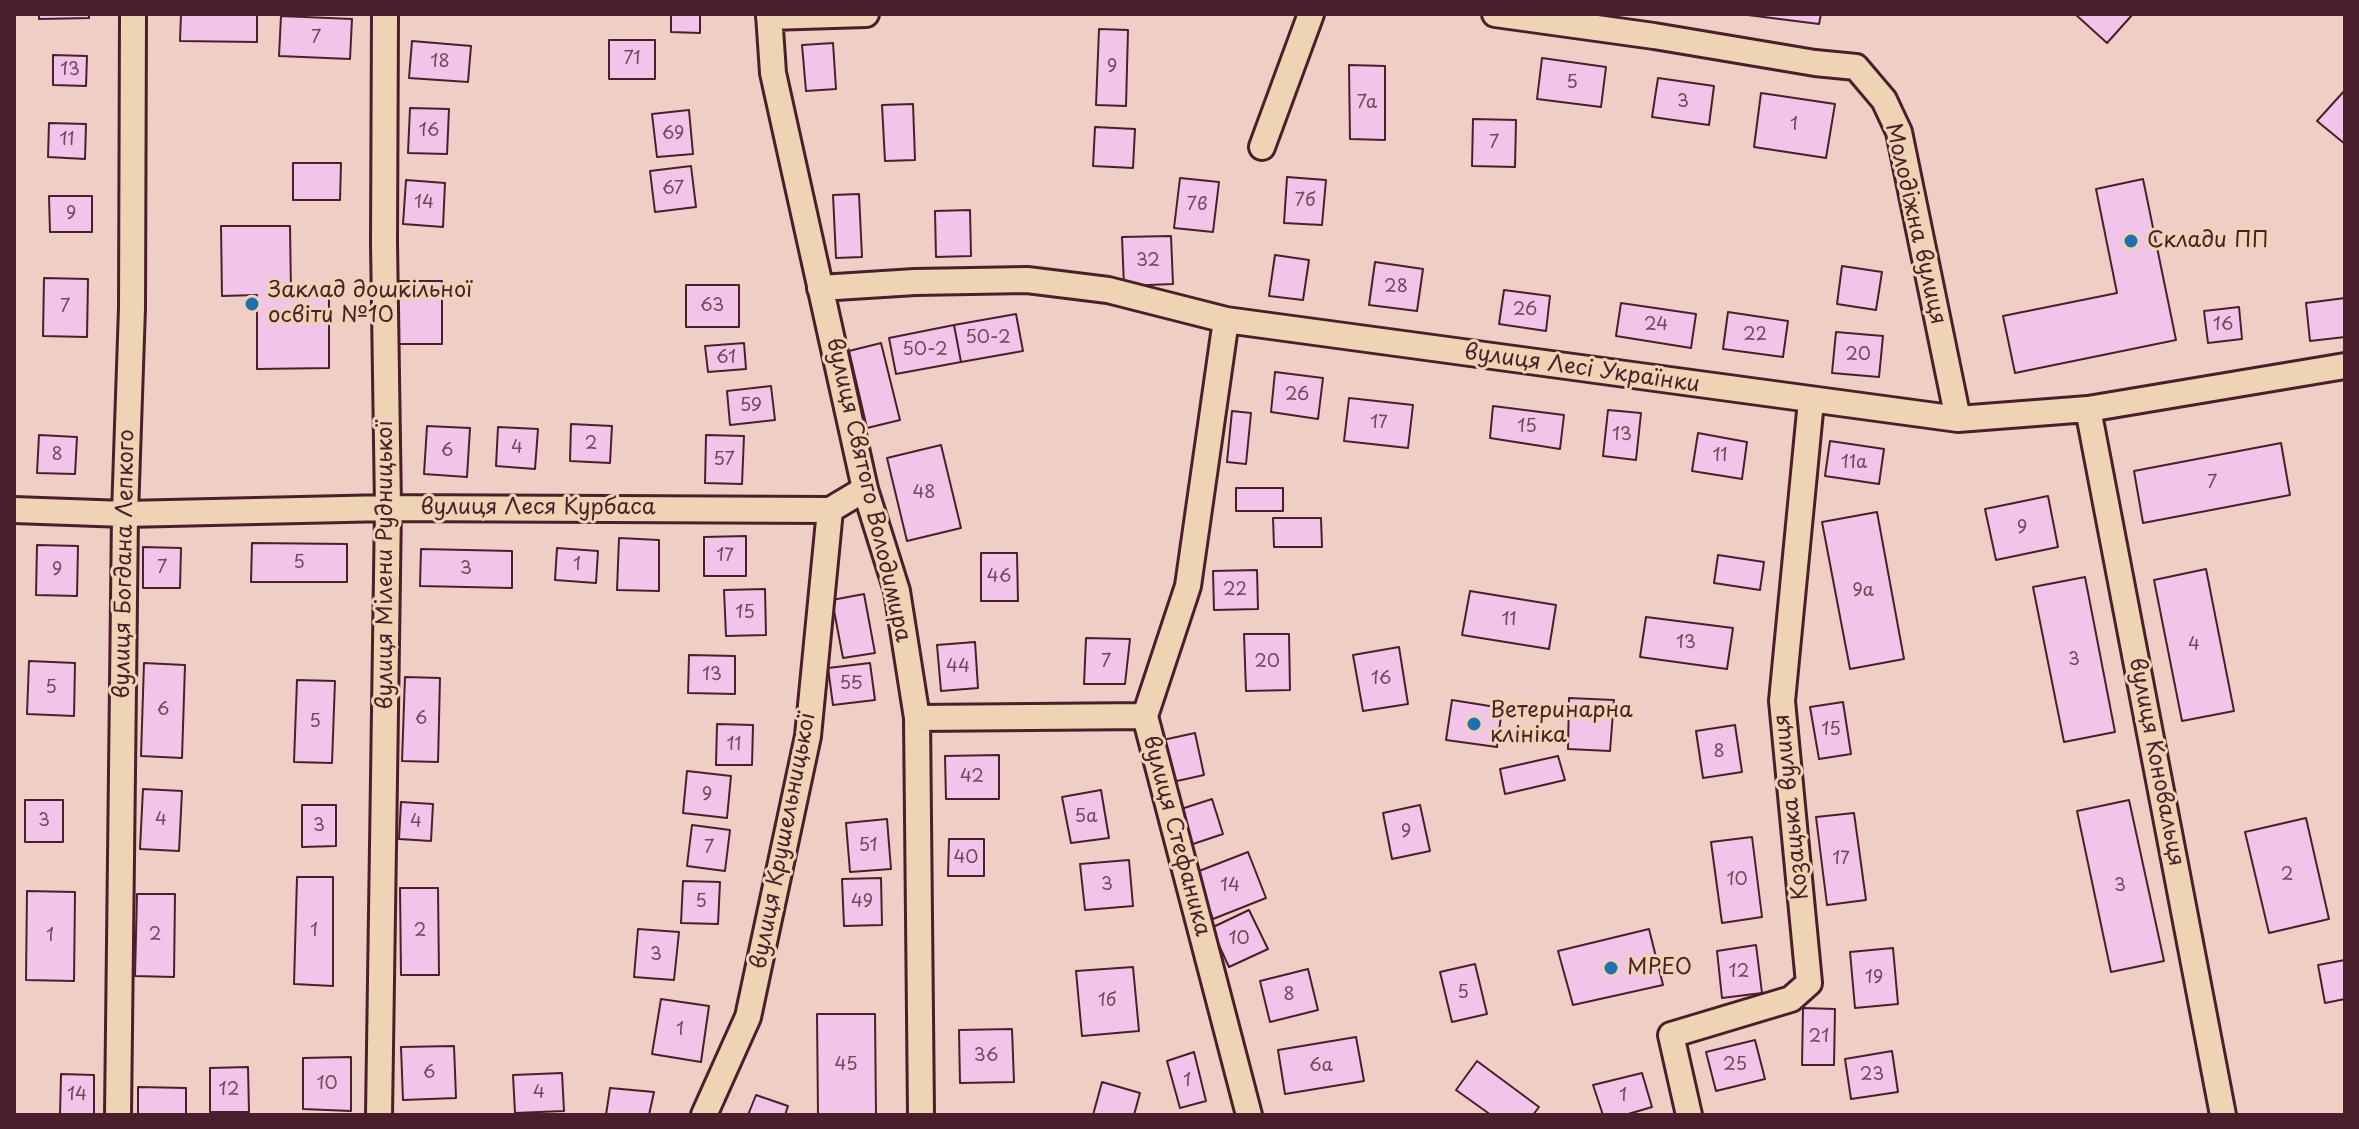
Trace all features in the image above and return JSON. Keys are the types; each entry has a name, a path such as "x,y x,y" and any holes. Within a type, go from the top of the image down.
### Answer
{"street":[{"name":"вулиця Богдана Лепкого","path":"118,1115 125,514 132,308 133,14"},
{"name":"вулиця Мілени Рудницької","path":"379,1115 388,508 385,14"},
{"path":"769,16 866,14"},
{"path":"1262,147 1311,14"},
{"name":"Молодіжна вулиця","path":"1495,14 1856,67 1884,100 1899,132 1958,419"},
{"name":"вулиця Святого Володимира","path":"769,16 773,73 865,489 897,591 917,718 921,1115"},
{"name":"вулиця Лесі Українки","path":"820,288 1027,280 1108,290 1226,320 1958,419 2088,409 2345,366"},
{"name":"вулиця Стефаника","path":"1226,320 1188,586 1145,716 1249,1115"},
{"name":"Козацька вулиця","path":"1689,1115 1671,1035 1791,999 1809,983 1782,701 1811,401"},
{"name":"вулиця Коновальця","path":"2088,409 2223,1115"},
{"path":"830,510 865,489"},
{"name":"вулиця Леся Курбаса","path":"14,510 125,514 388,508 830,510"},
{"name":"вулиця Крушельницької","path":"704,1115 748,1017 808,736 830,510"},
{"path":"917,718 1145,716"}],"building":[{"path":"39,14 89,14 89,18 39,19"},
{"path":"181,14 257,14 257,42 180,41"},
{"path":"671,14 700,14 700,33 671,32"},
{"path":"1740,14 1821,14 1819,24"},
{"path":"2075,14 2133,14 2107,43"},
{"path":"281,16 352,19 350,59 279,56"},
{"path":"1099,29 1128,30 1126,106 1096,105"},
{"path":"609,40 655,40 655,79 609,79"},
{"path":"412,41 471,46 468,82 409,78"},
{"path":"833,43 836,89 806,91 802,45"},
{"path":"53,55 87,56 86,86 53,85"},
{"path":"1542,58 1606,67 1601,107 1537,99"},
{"path":"1349,65 1385,66 1385,140 1350,139"},
{"path":"1658,78 1714,86 1709,125 1652,117"},
{"path":"2345,90 2345,144 2317,121"},
{"path":"1761,93 1835,104 1826,158 1754,147"},
{"path":"913,104 915,160 885,161 882,105"},
{"path":"410,108 449,109 447,154 408,153"},
{"path":"689,110 693,154 657,157 652,114"},
{"path":"1473,119 1516,120 1515,167 1472,166"},
{"path":"49,123 86,124 85,159 48,157"},
{"path":"1095,127 1135,129 1133,168 1093,166"},
{"path":"293,163 341,163 340,200 293,200"},
{"path":"691,166 696,207 655,212 650,171"},
{"path":"1287,177 1326,180 1322,225 1284,223"},
{"path":"1180,178 1219,182 1213,232 1174,228"},
{"name":"Склади ПП","path":"2143,179 2176,340 2015,373 2003,316 2117,293 2096,189"},
{"path":"406,180 445,183 443,227 403,224"},
{"path":"859,194 862,257 836,258 833,195"},
{"path":"49,196 92,196 92,232 50,232"},
{"path":"970,210 971,256 936,257 935,211"},
{"name":"Заклад дошкільної освіти №10","path":"221,226 290,226 291,295 329,295 329,368 257,369 257,295 222,296"},
{"path":"1171,236 1173,284 1124,286 1122,237"},
{"path":"1275,255 1309,260 1303,300 1269,296"},
{"path":"1375,262 1423,269 1417,311 1369,305"},
{"path":"1842,266 1882,272 1876,310 1837,304"},
{"path":"44,278 88,279 87,337 43,336"},
{"path":"397,281 442,281 442,344 398,344"},
{"path":"686,285 739,285 739,327 686,327"},
{"path":"1504,290 1550,296 1546,331 1499,324"},
{"path":"2345,298 2345,337 2310,341 2306,303"},
{"path":"1621,303 1696,314 1691,348 1616,336"},
{"path":"2239,307 2242,339 2208,343 2204,311"},
{"path":"1728,312 1788,321 1783,357 1723,349"},
{"path":"1016,314 1023,351 961,362 954,325"},
{"path":"954,325 961,362 896,374 889,338"},
{"path":"1836,332 1883,336 1879,377 1832,373"},
{"path":"744,343 746,369 708,372 705,346"},
{"path":"881,343 900,420 867,428 849,351"},
{"path":"1275,372 1323,378 1318,419 1271,412"},
{"path":"771,386 775,420 730,425 727,391"},
{"path":"1349,398 1413,405 1408,448 1344,441"},
{"path":"1493,406 1564,415 1560,449 1490,438"},
{"path":"1608,410 1641,413 1636,460 1603,456"},
{"path":"1232,411 1251,413 1246,464 1227,462"},
{"path":"571,424 612,426 610,463 570,461"},
{"path":"427,426 470,428 467,477 424,474"},
{"path":"498,427 538,429 535,469 496,466"},
{"path":"1698,433 1747,442 1742,479 1692,471"},
{"path":"39,435 77,437 75,474 37,473"},
{"path":"706,435 744,436 742,484 705,483"},
{"path":"1830,441 1884,449 1879,484 1825,476"},
{"path":"2281,443 2290,495 2143,523 2134,471"},
{"path":"941,445 961,528 907,541 887,458"},
{"path":"1236,488 1283,488 1283,511 1236,511"},
{"path":"2048,496 2058,547 1996,560 1985,509"},
{"path":"1877,512 1904,659 1850,669 1822,522"},
{"path":"1273,518 1321,518 1322,547 1274,547"},
{"path":"746,536 746,576 704,576 704,537"},
{"path":"619,538 659,540 659,591 617,590"},
{"path":"252,543 347,544 347,582 251,582"},
{"path":"37,545 78,546 77,596 36,595"},
{"path":"143,547 181,548 180,588 143,588"},
{"path":"557,548 598,551 596,583 555,580"},
{"path":"421,549 512,551 512,588 420,586"},
{"path":"981,553 1017,553 1018,601 981,601"},
{"path":"1718,555 1764,562 1760,590 1714,583"},
{"path":"2206,569 2234,711 2182,721 2154,580"},
{"path":"1257,570 1258,609 1214,610 1213,571"},
{"path":"2085,577 2115,732 2064,742 2033,587"},
{"path":"765,589 766,635 726,636 724,590"},
{"path":"1470,591 1556,605 1549,649 1462,635"},
{"path":"864,594 875,653 843,658 832,600"},
{"path":"1646,617 1733,628 1727,669 1640,657"},
{"path":"1244,634 1289,634 1290,690 1246,691"},
{"path":"1086,638 1130,639 1125,684 1084,684"},
{"path":"975,642 978,688 941,691 937,645"},
{"path":"1399,647 1408,704 1363,711 1353,655"},
{"path":"689,655 735,656 735,694 688,693"},
{"path":"29,661 75,663 74,716 27,714"},
{"path":"144,663 185,665 182,758 141,756"},
{"path":"870,663 875,700 833,705 828,668"},
{"path":"405,677 440,678 438,762 402,761"},
{"path":"297,680 335,681 332,763 294,762"},
{"path":"1569,698 1614,700 1610,751 1568,749"},
{"name":"Ветеринарна клініка","path":"1452,700 1502,708 1497,747 1446,740"},
{"path":"1843,702 1851,754 1819,759 1810,707"},
{"path":"717,724 753,725 752,765 716,765"},
{"path":"1735,725 1742,772 1703,778 1696,731"},
{"path":"1195,733 1204,775 1168,783 1158,741"},
{"path":"999,755 999,799 946,799 945,756"},
{"path":"1558,756 1565,780 1505,794 1500,769"},
{"path":"687,771 731,776 727,818 683,813"},
{"path":"143,789 182,791 179,851 140,849"},
{"path":"1101,790 1109,838 1071,843 1062,797"},
{"path":"1212,799 1223,834 1190,845 1178,810"},
{"path":"25,800 63,800 63,842 25,842"},
{"path":"2129,800 2164,961 2111,972 2077,811"},
{"path":"401,802 433,804 431,841 399,839"},
{"path":"302,805 336,805 336,846 302,847"},
{"path":"1420,805 1430,851 1392,859 1383,813"},
{"path":"1854,813 1866,900 1827,905 1816,817"},
{"path":"2306,818 2329,919 2269,933 2245,832"},
{"path":"887,819 891,869 850,872 846,823"},
{"path":"692,825 730,830 725,871 687,866"},
{"path":"1752,837 1762,917 1722,923 1711,842"},
{"path":"949,839 984,839 984,876 948,876"},
{"path":"1248,852 1266,898 1213,919 1194,873"},
{"path":"1129,860 1133,906 1085,910 1080,864"},
{"path":"297,877 333,877 333,986 294,984"},
{"path":"881,878 882,925 844,926 842,879"},
{"path":"683,881 720,882 718,924 681,923"},
{"path":"400,888 438,888 439,975 401,975"},
{"path":"27,891 75,892 74,981 26,980"},
{"path":"137,894 175,894 174,977 135,976"},
{"path":"1249,910 1268,949 1229,967 1211,928"},
{"path":"638,929 679,932 674,980 634,977"},
{"name":"МРЕО","path":"1649,929 1663,985 1573,1005 1558,951"},
{"path":"1756,945 1762,993 1722,998 1717,951"},
{"path":"1893,948 1898,1004 1855,1008 1850,952"},
{"path":"2345,960 2345,999 2325,1003 2318,965"},
{"path":"1475,964 1487,1014 1452,1022 1440,972"},
{"path":"1133,967 1139,1031 1082,1036 1076,971"},
{"path":"1308,969 1318,1010 1270,1022 1260,981"},
{"path":"661,999 709,1006 701,1062 652,1054"},
{"path":"1803,1008 1835,1009 1834,1065 1802,1065"},
{"path":"817,1014 875,1014 876,1115 818,1115"},
{"path":"1012,1029 1014,1082 960,1083 959,1030"},
{"path":"1356,1037 1364,1081 1285,1094 1278,1050"},
{"path":"1755,1040 1765,1079 1716,1091 1706,1052"},
{"path":"454,1046 456,1098 403,1100 401,1047"},
{"path":"1892,1051 1898,1092 1851,1099 1845,1059"},
{"path":"1194,1052 1206,1101 1180,1108 1167,1061"},
{"path":"351,1057 351,1111 303,1109 303,1058"},
{"path":"1477,1061 1539,1107 1533,1115 1491,1115 1456,1090"},
{"path":"248,1067 249,1112 210,1112 210,1068"},
{"path":"562,1073 564,1111 515,1113 513,1075"},
{"path":"1642,1073 1652,1107 1625,1115 1603,1115 1593,1085"},
{"path":"61,1074 94,1075 94,1115 60,1115"},
{"path":"1102,1082 1140,1093 1134,1115 1093,1115"},
{"path":"138,1087 186,1088 186,1115 138,1115"},
{"path":"610,1088 654,1092 649,1115 606,1115"},
{"path":"756,1095 788,1106 785,1115 748,1115"}],"place":[{"name":"Склади ПП","path":"2131,241"},
{"name":"Заклад дошкільної освіти №10","path":"252,304"},
{"name":"Ветеринарна клініка","path":"1474,724"},
{"name":"МРЕО","path":"1611,968"}]}
